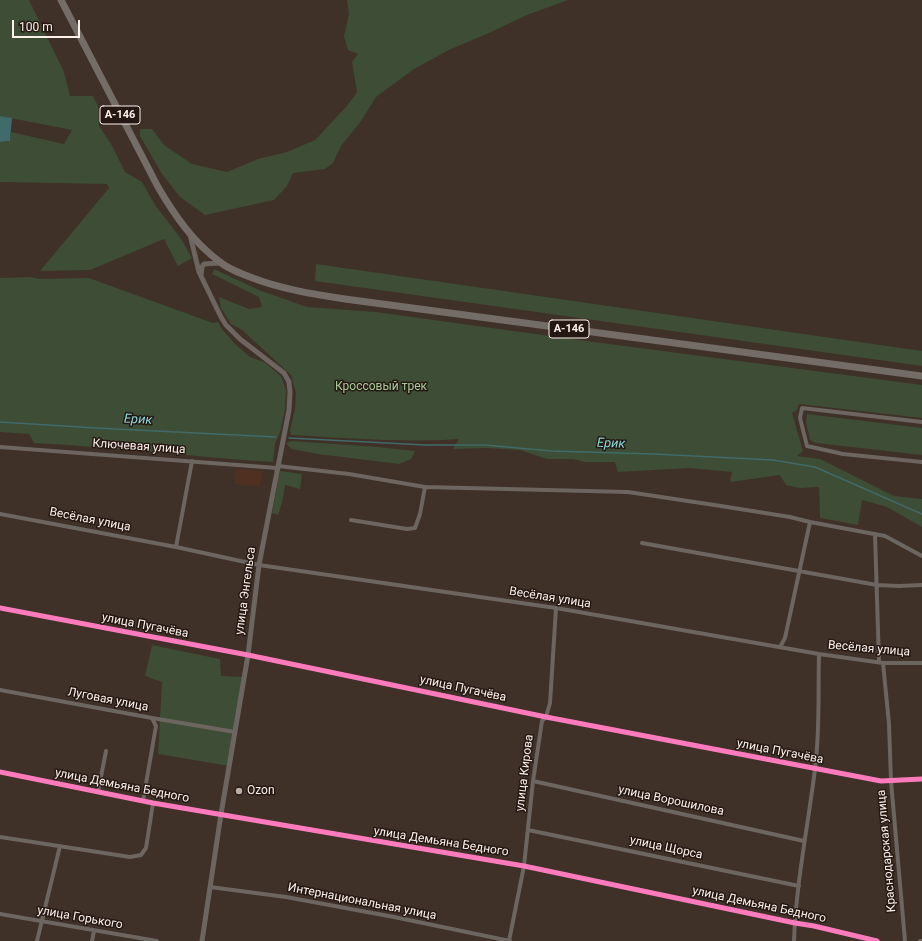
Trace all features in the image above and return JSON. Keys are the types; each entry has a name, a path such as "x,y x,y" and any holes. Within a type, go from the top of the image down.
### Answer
{"highway":[{"name":"А-146","path":"61,0 158,188 173,212 190,234 221,263 238,273 274,286 298,292 922,376"}],"street":[{"name":"улица Энгельса","path":"190,234 201,278 226,325 240,339 284,373 289,382 290,392 289,410 259,564 248,655 221,814 202,941"},
{"path":"201,278 202,266 204,264 221,263"},
{"path":"922,422 802,408 800,418 807,446 843,454 922,462"},
{"name":"Ключевая улица","path":"0,447 278,467 349,474 425,487 628,492 790,517 875,534 884,536 922,556"},
{"path":"176,547 192,461"},
{"path":"351,520 407,529 415,528 420,514 425,487"},
{"name":"Весёлая улица","path":"0,514 259,564 556,608 819,654 881,662 922,663"},
{"path":"780,648 785,638 810,522"},
{"name":"Краснодарская улица","path":"875,534 881,662 889,724 891,781 905,941"},
{"path":"642,543 877,585 922,585"},
{"name":"улица Пугачёва","path":"0,608 248,655 546,717 815,769 880,781 922,779"},
{"name":"улица Кирова","path":"509,941 524,866 533,781 542,721 546,717 550,704 556,608"},
{"path":"794,941 804,841 818,742 819,654"},
{"name":"Луговая улица","path":"0,690 152,718 156,726 143,801"},
{"path":"152,718 235,732"},
{"path":"98,792 106,751"},
{"name":"улица Демьяна Бедного","path":"0,772 154,803 524,866 814,926 877,941"},
{"name":"улица Ворошилова","path":"533,781 804,841"},
{"path":"0,837 130,857 141,856 146,848 154,803"},
{"name":"улица Щорса","path":"528,830 799,886"},
{"path":"37,941 60,846"},
{"name":"Интернациональная улица","path":"210,888 309,901 509,941"},
{"name":"улица Горького","path":"0,914 157,941"},
{"path":"92,941 94,931"}],"shaded area":[{"path":"236,469 263,471 260,487 234,484"}],"green space":[{"path":"0,0 29,0 64,72 70,96 93,96 98,106 99,126 111,144 125,172 142,182 155,205 182,240 192,258 178,266 164,239 90,270 40,271 109,188 107,184 0,182 0,142 10,141 11,132 64,144 72,130 0,116"},
{"path":"347,0 568,0 527,15 449,50 414,69 376,97 361,121 341,146 333,163 325,169 293,173 287,186 274,200 205,215 180,197 162,174 140,136 140,129 152,129 164,145 192,164 227,172 258,159 287,152 315,140 347,106 357,92 352,62 358,54 348,50 344,36 349,14"},
{"path":"316,264 922,351 922,366 315,281"},
{"name":"Кроссовый трек","path":"214,269 259,290 307,307 376,312 922,385 922,418 799,404 797,410 792,413 803,451 797,456 820,459 894,496 922,499 922,527 887,507 862,500 858,525 820,518 819,487 799,488 786,485 780,475 730,482 732,472 689,468 618,472 615,462 585,462 573,459 547,459 520,450 485,448 453,449 459,439 354,439 291,435 290,430 295,409 296,393 291,375 242,330 231,324 221,308 219,297 249,309 262,307 259,297 212,274"},
{"path":"30,277 39,279 89,278 213,323 218,322 235,344 250,357 264,362 281,376 286,390 285,410 280,432 275,444 273,462 34,443 29,434 0,432 0,278"},
{"path":"807,414 922,428 922,455 816,443 810,440 806,423"},
{"path":"292,441 415,451 411,459 399,464 318,454 291,449 286,443"},
{"path":"280,471 302,474 300,489 285,485 278,515 272,513"},
{"path":"152,645 220,659 221,676 244,677 229,766 158,754 162,682 145,676"}],"water":[{"path":"0,116 12,118 10,141 0,142"}],"waterway":[{"name":"Ерик","path":"0,422 276,437"},
{"name":"Ерик","path":"289,438 426,445 485,445 551,451 773,460 815,467 922,514"}],"cycle path":[{"path":"0,608 248,655 546,717 881,781 922,779"},
{"path":"0,772 153,803 524,866 814,926 877,941"}],"place":[{"name":"Ozon","path":"239,791"}]}
